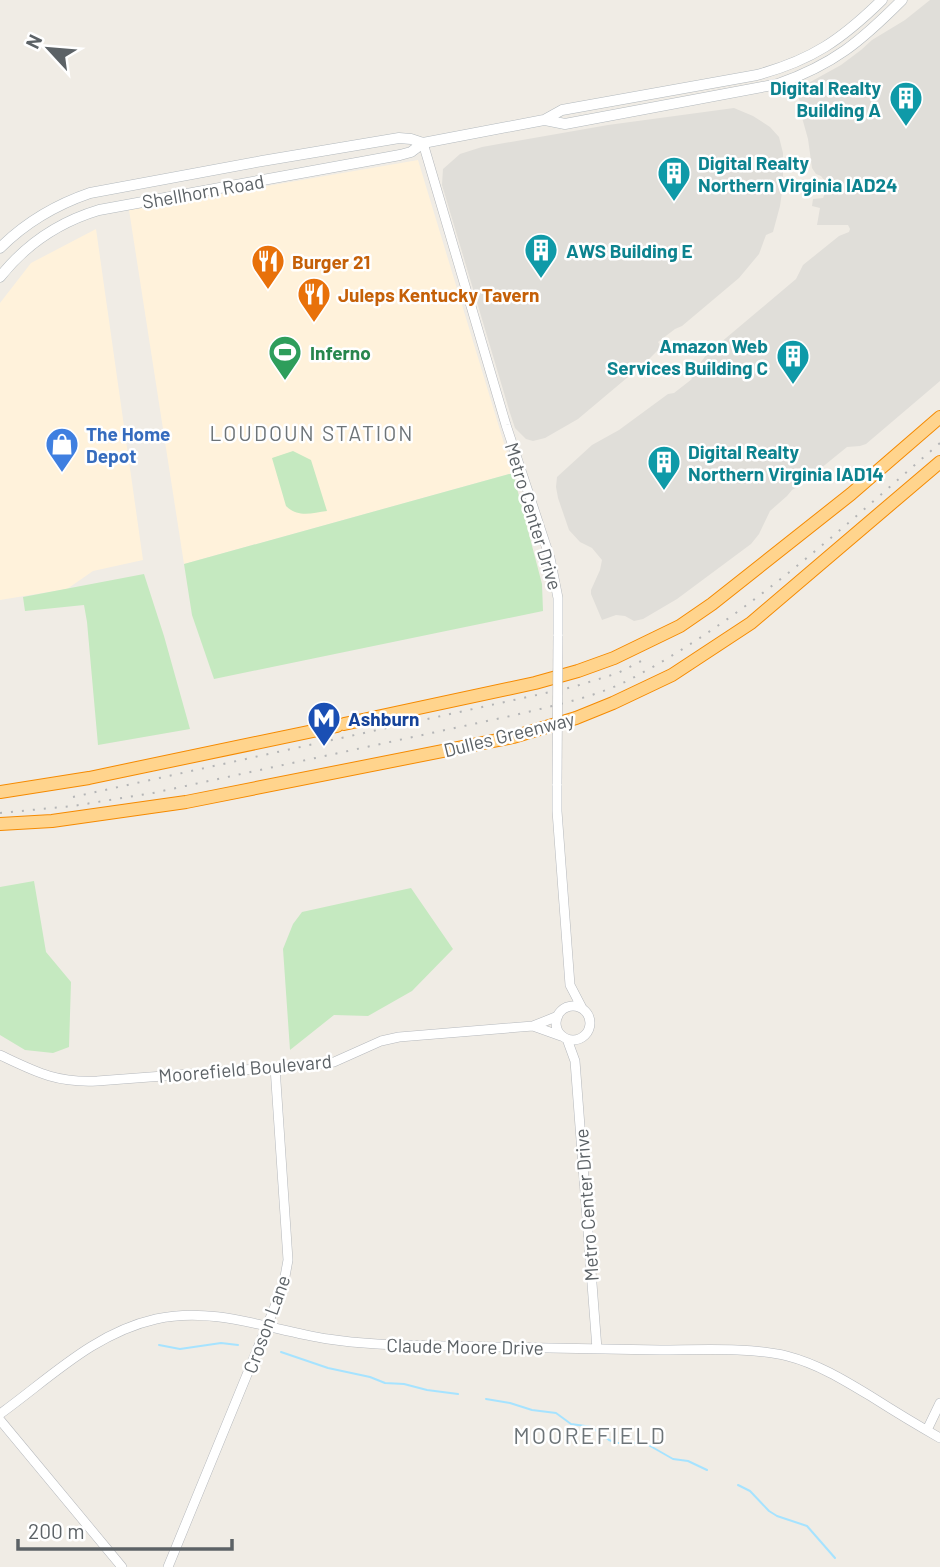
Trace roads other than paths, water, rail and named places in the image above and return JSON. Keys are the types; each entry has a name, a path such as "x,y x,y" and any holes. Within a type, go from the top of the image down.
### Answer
{"highway":[{"path":"0,792 89,778 535,683 614,658 680,626 722,596 850,494 940,417"},
{"name":"Dulles Greenway","path":"0,824 52,821 186,802 513,737 576,718 672,674 751,624 940,462"},
{"path":"0,830 52,821"}],"main road":[{"name":"Shellhorn Road","path":"0,277 32,244 57,227 110,208 400,155 411,152 423,143 544,120 562,110 757,75 780,68 830,45 881,0"},
{"name":"Shellhorn Road","path":"544,120 565,124 778,85 803,76 838,57 856,44 902,0"},
{"name":"Shellhorn Road","path":"0,248 43,214 90,193 399,138 423,143"}],"street":[{"name":"Metro Center Drive","path":"423,143 504,418 556,581 557,811 570,985 590,1023 575,1061"},
{"name":"Metro Center Drive","path":"570,985 556,1027 575,1061 597,1349"},
{"path":"560,1014 571,1006 582,1008"},
{"name":"Moorefield Boulevard","path":"0,1055 35,1072 75,1082 334,1062 381,1041 399,1037 533,1026 560,1014"},
{"name":"Moorefield Boulevard","path":"533,1026 564,1038"},
{"path":"564,1038 572,1041 583,1037"},
{"name":"Croson Lane","path":"168,1567 282,1290 288,1260 275,1067"},
{"name":"Claude Moore Drive","path":"0,1414 91,1345 132,1325 160,1318 200,1315 238,1319 327,1339 366,1344 763,1352 789,1356 837,1376 940,1438"},
{"path":"927,1430 940,1403"},
{"path":"0,1420 122,1567"}],"waterway":[{"path":"159,1345 180,1349 221,1343 238,1345"},
{"path":"281,1352 385,1383 458,1394"},
{"path":"486,1399 556,1413 571,1424 592,1427 609,1440 617,1443 645,1443 673,1459 688,1461 707,1470"},
{"path":"738,1485 750,1491 777,1516 807,1526 835,1558"}],"railway":[{"path":"0,813 73,806 153,793 515,715 614,687 670,657 751,602 828,540 940,443"},
{"path":"73,797 573,687 618,673 647,658"}],"place":[{"name":"Digital Realty Building A","path":"906,128"},
{"name":"Digital Realty Northern Virginia IAD24","path":"674,203"},
{"name":"AWS Building E","path":"541,280"},
{"name":"Burger 21","path":"268,291"},
{"name":"Juleps Kentucky Tavern","path":"314,324"},
{"name":"Inferno","path":"285,382"},
{"name":"Amazon Web Services Building C","path":"793,386"},
{"name":"The Home Depot","path":"62,474"},
{"name":"Digital Realty Northern Virginia IAD14","path":"664,492"},
{"name":"Ashburn","path":"324,748"}],"district":[{"name":"LOUDOUN STATION","path":"312,432"},
{"name":"MOOREFIELD","path":"590,1435"}]}
